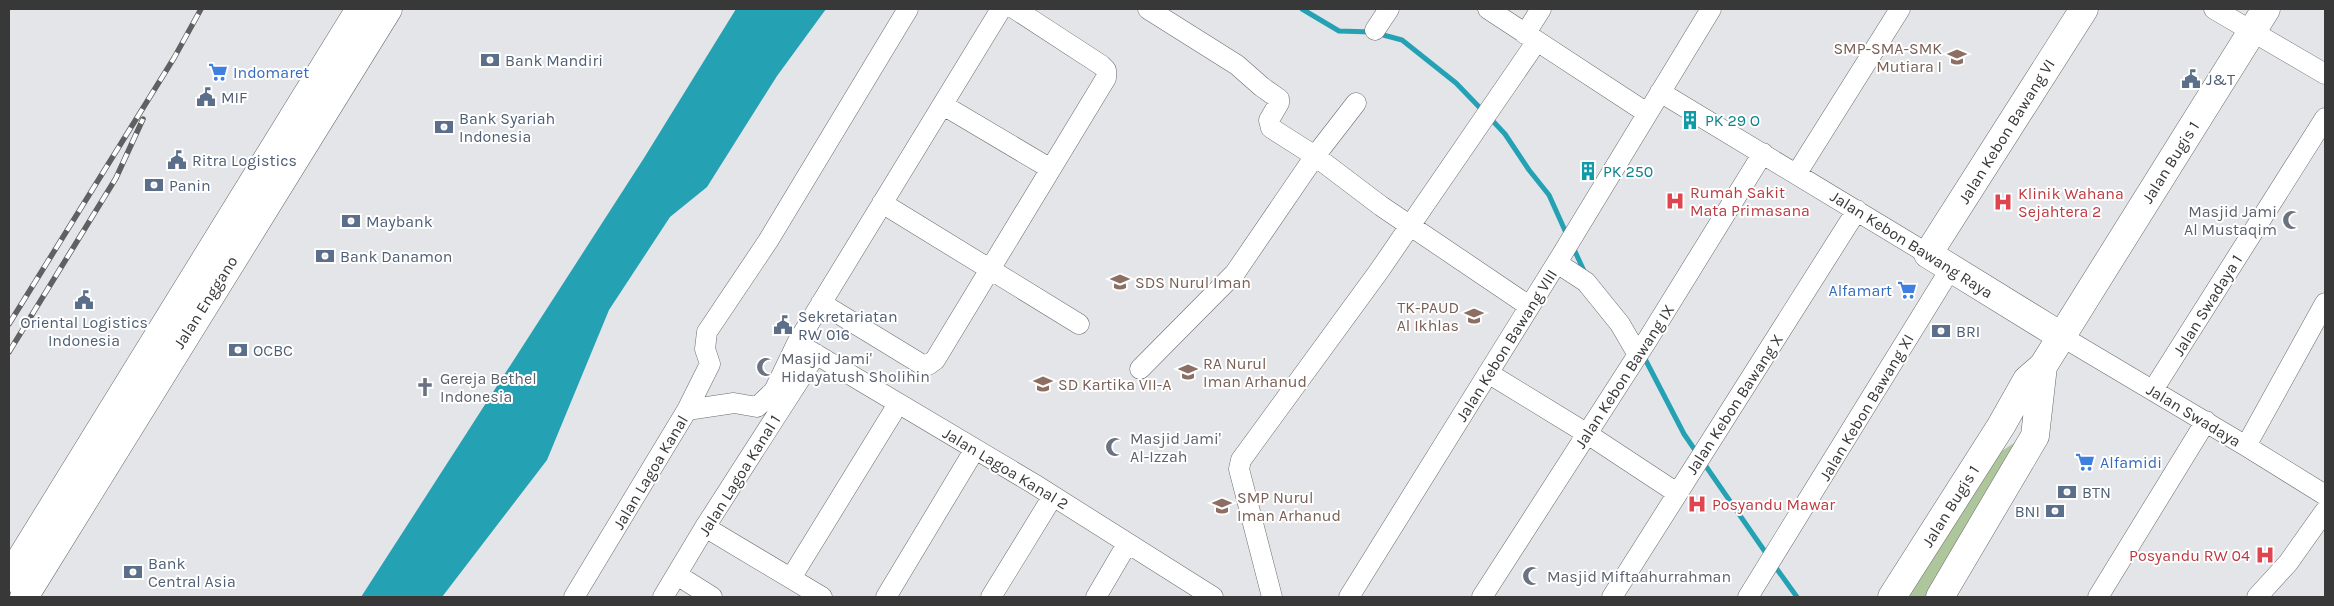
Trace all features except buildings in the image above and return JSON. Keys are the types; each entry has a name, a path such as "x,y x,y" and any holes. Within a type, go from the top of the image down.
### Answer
{"main road":[{"name":"Jalan Enggano","path":"9,578 360,9"},
{"name":"Jalan Enggano","path":"24,597 388,9"},
{"name":"Jalan Kebon Bawang VI","path":"1928,254 2084,9"},
{"name":"Jalan Bugis 1","path":"1892,597 2001,426 2027,380 2043,366 2266,9"},
{"name":"Jalan Kebon Bawang Raya","path":"1928,254 2061,336"},
{"name":"Jalan Bugis 1","path":"1940,597 2026,450 2036,429 2043,366"},
{"path":"2001,426 2012,424 2024,430 2028,444 2026,450"}],"street":[{"path":"687,410 710,364 705,349 707,332 768,241 908,9"},
{"name":"Jalan Lagoa Kanal","path":"574,597 687,410 734,403 757,407 774,390 797,343 1001,9"},
{"path":"821,303 921,364 928,364 935,360 1106,78 1106,70 1015,9"},
{"path":"1148,9 1237,65 1262,87 1276,96 1279,103 1269,120 1269,125 1315,156 1409,225 1529,306"},
{"path":"1375,30 1389,9"},
{"path":"1488,9 1647,113"},
{"path":"1272,597 1239,469 1241,460 1379,271 1486,116 1531,38 1541,9"},
{"name":"Jalan Kebon Bawang VIII","path":"1349,597 1559,260 1711,9"},
{"path":"1796,173 1900,9"},
{"path":"2214,9 2325,74"},
{"name":"Jalan Kebon Bawang Raya","path":"1660,92 1928,254"},
{"path":"1140,369 1235,273 1315,156 1356,103"},
{"path":"943,105 1051,169"},
{"name":"Jalan Swadaya 1","path":"2153,390 2325,118"},
{"name":"Jalan Kebon Bawang IX","path":"1482,597 1586,433 1642,349 1763,154"},
{"path":"882,203 1079,324"},
{"name":"Jalan Kebon Bawang X","path":"1612,597 1857,210"},
{"path":"1559,260 1586,282 1642,349"},
{"name":"Jalan Kebon Bawang XI","path":"1748,597 1780,548 1951,268"},
{"path":"2246,446 2325,303"},
{"name":"Jalan Swadaya","path":"2061,336 2325,495"},
{"name":"Jalan Lagoa Kanal 2","path":"797,343 1053,496 1126,544 1213,597"},
{"name":"Jalan Lagoa Kanal 1","path":"663,597 705,527 816,354"},
{"path":"1488,373 1586,433 1677,493"},
{"path":"791,578 898,404"},
{"path":"2098,597 2206,422"},
{"path":"886,597 975,449"},
{"path":"991,597 1053,496"},
{"path":"2257,597 2288,563 2325,511"},
{"path":"705,527 822,597"},
{"path":"1096,597 1126,544"},
{"path":"677,575 712,597"}],"green space":[{"path":"2019,440 1929,597 1907,597 1997,454"}],"water":[{"path":"736,9 826,9 777,76 707,187 670,217 609,310 547,460 442,597 361,597 644,158"}],"waterway":[{"path":"1302,9 1339,31 1372,32 1402,40 1456,83 1484,112"},
{"path":"1490,118 1505,134 1529,170 1549,195 1567,235"},
{"path":"1573,247 1584,271"},
{"path":"1643,355 1684,434 1697,453"},
{"path":"1703,462 1768,556"},
{"path":"1774,565 1797,597"}],"railway":[{"path":"9,324 174,58 201,9"},
{"path":"9,352 116,178 143,119"}],"place":[{"name":"SMP-SMA-SMK Mutiara I","path":"1957,57"},
{"name":"Bank Mandiri","path":"490,60"},
{"name":"Indomaret","path":"218,72"},
{"name":"J&T","path":"2191,79"},
{"name":"MIF","path":"206,97"},
{"name":"PK 29 O","path":"1690,120"},
{"name":"Bank Syariah Indonesia","path":"444,127"},
{"name":"Ritra Logistics","path":"177,160"},
{"name":"PK 250","path":"1588,171"},
{"name":"Panin","path":"154,185"},
{"name":"Rumah Sakit Mata Primasana","path":"1675,201"},
{"name":"Klinik Wahana Sejahtera 2","path":"2003,202"},
{"name":"Masjid Jami Al Mustaqim","path":"2292,220"},
{"name":"Maybank","path":"351,221"},
{"name":"Bank Danamon","path":"325,256"},
{"name":"SDS Nurul Iman","path":"1120,282"},
{"name":"Alfamart","path":"1907,290"},
{"name":"Oriental Logistics Indonesia","path":"84,300"},
{"name":"TK-PAUD Al Ikhlas","path":"1474,316"},
{"name":"Sekretariatan RW 016","path":"783,325"},
{"name":"BRI","path":"1941,331"},
{"name":"OCBC","path":"238,350"},
{"name":"Masjid Jami' Hidayatush Sholihin","path":"766,367"},
{"name":"RA Nurul Iman Arhanud","path":"1188,372"},
{"name":"SD Kartika VII-A","path":"1043,384"},
{"name":"Gereja Bethel Indonesia","path":"425,387"},
{"name":"Masjid Jami' Al-Izzah","path":"1115,447"},
{"name":"Alfamidi","path":"2085,462"},
{"name":"BTN","path":"2067,492"},
{"name":"Posyandu Mawar","path":"1697,504"},
{"name":"SMP Nurul Iman Arhanud","path":"1222,506"},
{"name":"BNI","path":"2055,511"},
{"name":"Posyandu RW 04","path":"2265,555"},
{"name":"Bank Central Asia","path":"133,572"},
{"name":"Masjid Miftaahurrahman","path":"1532,576"}]}
